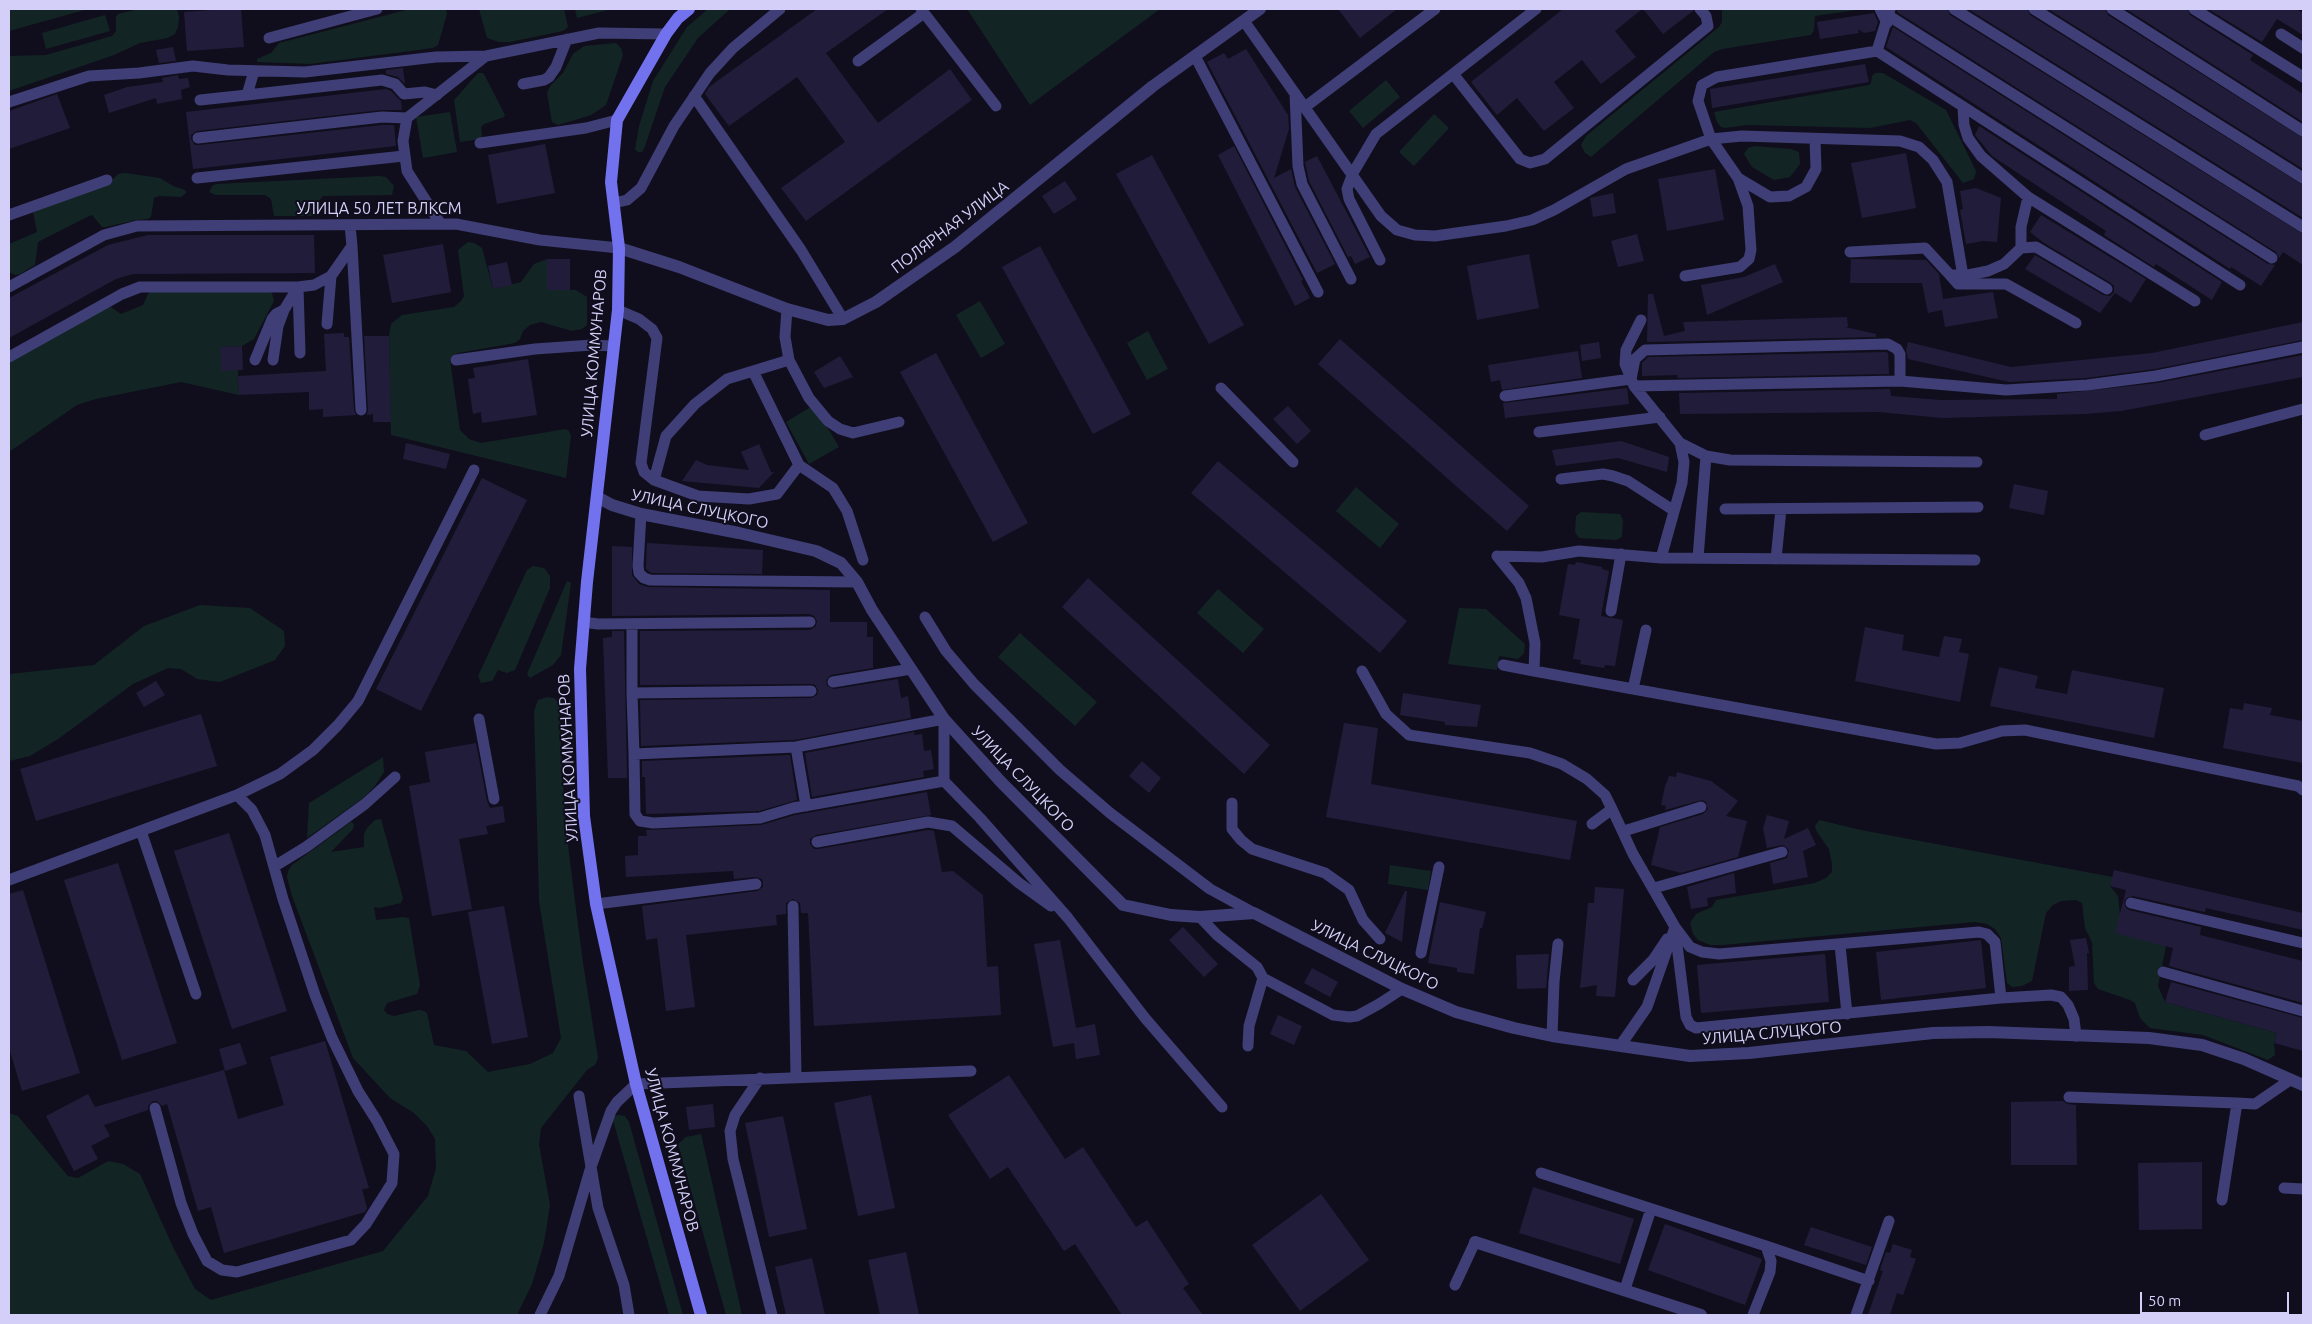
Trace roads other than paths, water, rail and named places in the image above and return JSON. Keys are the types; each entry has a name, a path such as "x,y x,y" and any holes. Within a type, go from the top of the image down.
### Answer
{"main road":[{"path":"619,248 612,182 617,120 666,34 678,18 689,9"},
{"name":"УЛИЦА КОММУНАРОВ","path":"619,248 618,310 583,622 580,669 584,816 596,904 636,1084 701,1315"}],"street":[{"name":"ПОЛЯРНАЯ УЛИЦА","path":"843,320 876,302 955,248 1153,86 1260,9"},
{"path":"619,248 679,267 787,309 828,320 843,320"},
{"name":"УЛИЦА СЛУЦКОГО","path":"597,497 612,505 641,514 816,551 841,563 857,582 944,719 1001,782 1123,905 1171,915 1200,917 1254,913 1402,989 1456,1012 1552,1036 1690,1056 1749,1053 1933,1033 1988,1032 2148,1038 2202,1045 2244,1060 2303,1085"},
{"path":"1475,1242 1701,1315"}],"lane":[{"path":"269,38 377,9"},
{"path":"614,203 627,200 641,188 674,126 710,73 733,48 780,9"},
{"path":"1305,107 1435,9"},
{"path":"1380,260 1349,199 1347,189 1353,173 1376,134 1536,9"},
{"path":"1454,74 1520,159 1530,163 1545,159 1708,26 1706,16 1700,9"},
{"path":"1954,9 2303,228"},
{"path":"2034,9 2303,178"},
{"path":"2112,9 2303,131"},
{"path":"2194,9 2303,77"},
{"path":"858,61 922,11 996,106"},
{"path":"1877,50 1887,14 2272,258"},
{"path":"1244,21 1353,173 1381,216 1397,230 1415,235 1436,236 1506,226 1532,220 1554,210 1626,169 1679,149 1711,140 1742,136 1900,141 1919,147 1933,160 1947,182 1963,276"},
{"path":"9,102 90,76 139,73 193,66 254,71 305,72 436,57 486,56 567,39 618,32 666,34"},
{"path":"2281,34 2303,48"},
{"path":"523,84 544,80 548,77 556,67 567,39"},
{"path":"1685,276 1740,268 1749,259 1751,237 1748,206 1738,178 1711,140 1698,101 1702,85 1717,77 1877,50 2240,285"},
{"path":"198,138 382,117 407,118 486,56"},
{"path":"1195,56 1318,292"},
{"path":"247,95 254,71"},
{"path":"200,100 382,80 395,84 404,94 425,92 437,95"},
{"path":"1295,93 1298,166 1302,184 1351,279"},
{"path":"694,96 801,250 843,320"},
{"path":"1963,107 1964,124 1968,138 1981,156 2028,197 2195,301"},
{"path":"407,118 403,141 407,171 417,190 440,223"},
{"path":"480,143 586,128 617,120"},
{"path":"1738,178 1770,197 1789,196 1806,187 1816,169 1815,139"},
{"path":"197,178 404,156"},
{"path":"9,215 107,180"},
{"path":"2021,248 2021,227 2028,197"},
{"name":"УЛИЦА 50 ЛЕТ ВЛКСМ","path":"9,287 104,235 137,226 440,223 493,229 540,240 619,248"},
{"path":"350,225 361,410"},
{"path":"9,357 122,294 140,287 298,287 314,285 331,276 352,246"},
{"path":"1950,275 1963,276 1988,271 2004,264 2021,248 2036,246 2107,289"},
{"path":"1850,252 1925,248 1958,284 2006,284 2076,323"},
{"path":"328,324 331,276"},
{"path":"273,360 278,326 284,310 298,287"},
{"path":"298,287 300,353"},
{"path":"787,309 785,337 789,360 809,398 828,421 853,433 899,422"},
{"path":"255,360 272,319 276,314 284,310"},
{"path":"618,310 639,319 652,329 657,338 640,463 644,472 654,480 698,496 749,499 777,494 799,465"},
{"path":"1641,320 1626,350 1625,364 1632,382 1680,443 1706,456 1730,460 1977,462"},
{"path":"1632,382 1635,359 1645,350 1888,344 1897,349 1900,354 1900,381"},
{"path":"456,360 535,348 592,345 613,346"},
{"path":"1505,396 1632,382 1900,381 1995,390 2087,385 2156,376 2303,347"},
{"path":"654,480 666,436 695,404 727,379 789,360"},
{"path":"753,371 799,465 833,488 847,511 863,560"},
{"path":"1221,388 1293,462"},
{"path":"2205,435 2303,409"},
{"path":"1539,432 1660,417"},
{"path":"1661,558 1682,483 1683,469 1680,443"},
{"path":"1698,558 1706,456"},
{"path":"9,880 238,794 280,774 313,750 338,725 358,701 474,470"},
{"path":"1561,479 1603,474 1628,480 1674,510"},
{"path":"1725,509 1978,507"},
{"path":"1776,559 1781,509"},
{"path":"641,514 639,573 650,580 857,582"},
{"path":"1534,671 1535,643 1526,598 1519,583 1497,556 1542,557 1579,551 1661,558 1975,560"},
{"path":"1611,611 1621,554"},
{"path":"925,617 951,658 1060,770 1110,814 1210,889 1254,913"},
{"path":"583,622 632,624 810,622"},
{"path":"632,624 635,814 640,821 653,823 746,820 806,806 944,781"},
{"path":"1633,689 1646,630"},
{"path":"1503,665 1936,744 1960,743 2002,731 2025,730 2298,786 2303,790"},
{"path":"833,682 911,669"},
{"path":"1362,671 1386,714 1409,735 1530,753 1562,764 1587,779 1605,795 1624,831 1633,854 1675,927 1690,947 1702,952 1719,954 1978,932 1987,934 1995,942 2000,998"},
{"path":"632,692 811,691"},
{"path":"479,719 494,799"},
{"path":"634,754 796,747 944,719 944,781 980,818 1068,918 1145,1018 1222,1107"},
{"path":"796,747 806,806"},
{"path":"275,866 306,847 358,809 395,777"},
{"path":"154,1108 181,1203 193,1234 207,1261 222,1270 237,1272 351,1240 366,1224 392,1183 394,1154 377,1121 358,1091 332,1038 315,995 283,899 275,866 258,820 238,794"},
{"path":"1232,804 1232,829 1241,840 1252,848 1325,873 1349,890 1363,920 1380,939"},
{"path":"1624,831 1701,807"},
{"path":"1592,824 1612,809"},
{"path":"817,842 928,822 952,826 1019,883 1068,918"},
{"path":"142,831 196,994"},
{"path":"1654,888 1782,852"},
{"path":"1421,953 1440,867"},
{"path":"596,904 756,884"},
{"path":"2130,904 2303,944"},
{"path":"793,906 796,1077"},
{"path":"1200,917 1217,936 1257,967 1264,978 1333,1015 1357,1016 1402,989"},
{"path":"1633,980 1653,960 1675,927"},
{"path":"1675,927 1686,1017 1690,1025 1696,1028 2000,998 2052,995 2061,997 2068,1005 2074,1019 2076,1036"},
{"path":"1620,1046 1647,1007 1675,927"},
{"path":"1552,1036 1554,982 1558,944"},
{"path":"1840,945 1847,1014"},
{"path":"2163,972 2303,1011"},
{"path":"1248,1046 1249,1026 1264,978"},
{"path":"540,1315 560,1276 590,1170 611,1112 617,1102 636,1084 971,1071"},
{"path":"760,1078 735,1114 730,1131 735,1168 772,1315"},
{"path":"2069,1097 2255,1104 2290,1080"},
{"path":"579,1096 590,1170 598,1208 624,1285 629,1315"},
{"path":"2222,1200 2237,1103"},
{"path":"1541,1173 1869,1281"},
{"path":"2284,1188 2303,1189"},
{"path":"1625,1289 1652,1209"},
{"path":"1856,1315 1889,1221"},
{"path":"1455,1285 1475,1242"},
{"path":"1753,1315 1770,1272 1771,1261 1766,1246"}]}
